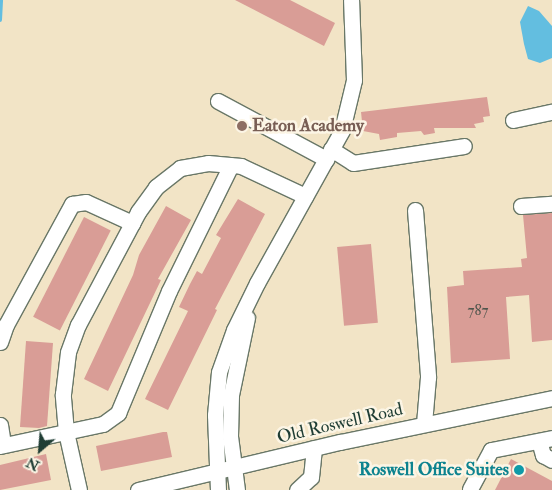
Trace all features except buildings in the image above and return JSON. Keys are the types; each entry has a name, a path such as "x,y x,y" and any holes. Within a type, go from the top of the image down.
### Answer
{"street":[{"path":"218,490 215,415 220,372 234,330 257,283 344,122 354,80 351,0"},
{"path":"218,101 328,154 353,162 464,146"},
{"path":"513,120 552,112"},
{"path":"79,490 66,432 63,394 68,352 78,325 132,223 156,186 180,168 208,163 231,165 276,180 305,196"},
{"path":"0,425 2,446 103,424 118,413 169,291 231,165"},
{"path":"0,342 6,325 72,204 86,202 132,223"},
{"path":"521,206 552,204"},
{"path":"415,210 428,376 424,424"},
{"path":"237,490 236,467 230,436 231,395 237,355 257,283"},
{"name":"Old Roswell Road","path":"138,490 314,448 552,398"},
{"path":"470,489 491,450 546,440 543,455 552,460"},
{"path":"297,490 311,477 314,448"}],"water":[{"path":"528,6 539,11 552,26 552,58 540,63 528,59 524,44 520,22"}],"waterway":[{"path":"0,20 1,0"}],"place":[{"name":"Eaton Academy","path":"242,126"},
{"name":"Roswell Office Suites","path":"519,470"}]}
